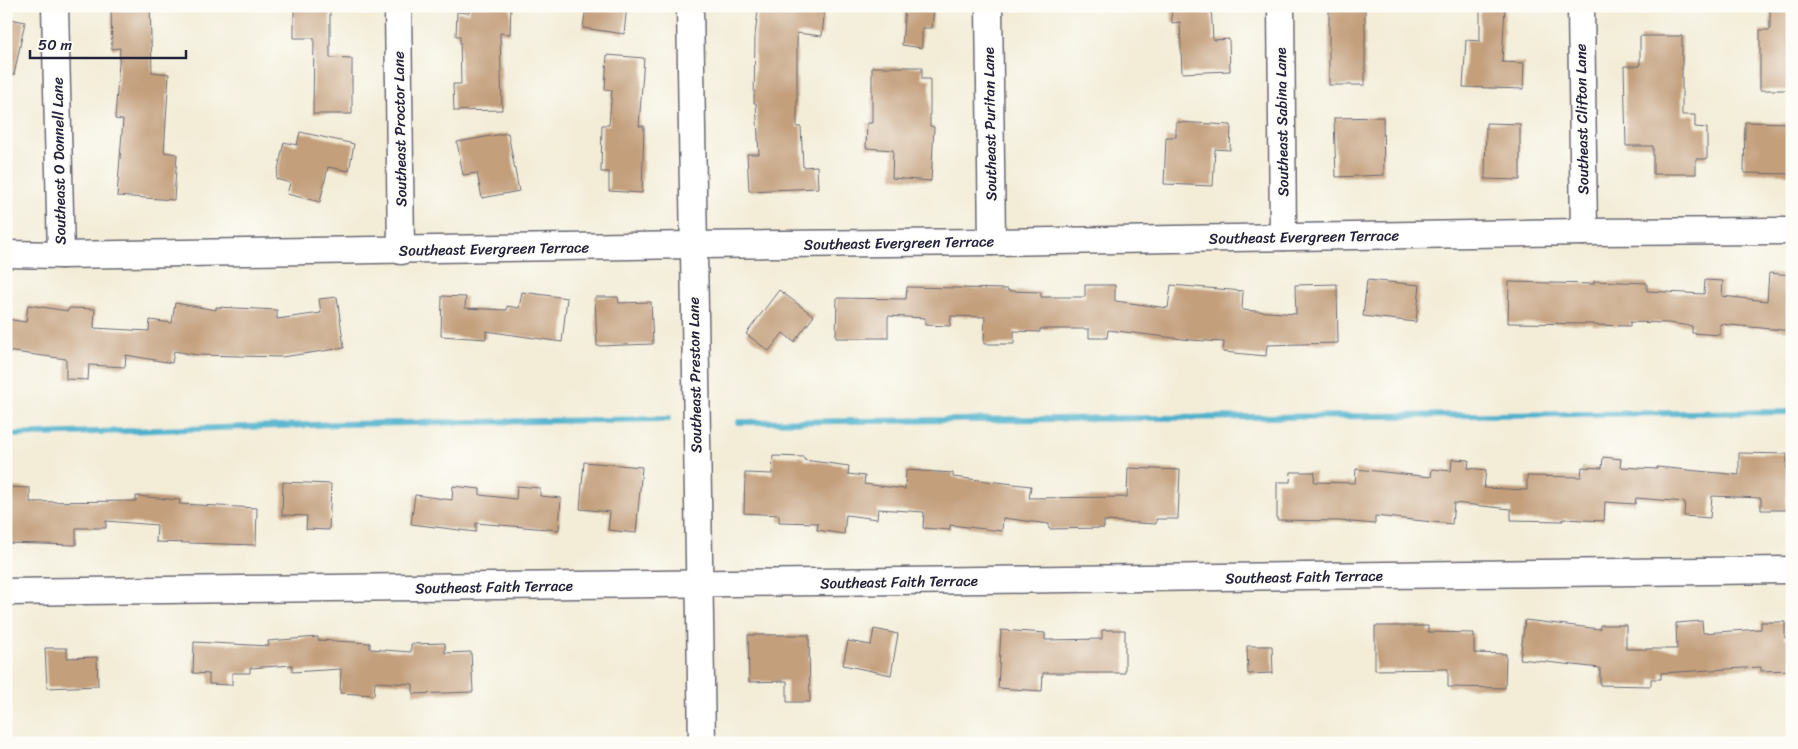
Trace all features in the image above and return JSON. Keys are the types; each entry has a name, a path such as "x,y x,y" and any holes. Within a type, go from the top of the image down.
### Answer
{"street":[{"name":"Southeast O Donnell Lane","path":"56,6 61,255"},
{"name":"Southeast Proctor Lane","path":"398,6 401,251"},
{"name":"Southeast Preston Lane","path":"690,6 702,743"},
{"name":"Southeast Puritan Lane","path":"989,6 992,242"},
{"name":"Southeast Sabina Lane","path":"1280,6 1283,237"},
{"name":"Southeast Clifton Lane","path":"1581,6 1584,232"},
{"name":"Southeast Evergreen Terrace","path":"6,254 401,251 1584,232 1792,231"},
{"name":"Southeast Faith Terrace","path":"6,592 700,585 1792,570"}],"building":[{"path":"111,6 150,6 152,72 169,74 164,152 177,154 174,200 117,196 123,120 115,119 120,48 112,49"},
{"path":"294,6 330,6 330,58 352,59 352,114 313,114 314,38 294,38"},
{"path":"470,6 511,6 510,34 500,33 502,110 454,111 453,84 461,84 460,36 456,36 457,12 469,13"},
{"path":"586,6 627,6 624,34 583,28"},
{"path":"767,6 825,6 822,36 797,33 797,127 801,127 803,167 817,166 818,188 749,191 747,154 759,154 756,103 754,103 755,36 758,10 766,11"},
{"path":"905,6 934,6 932,28 922,28 922,48 902,45"},
{"path":"1171,6 1211,6 1213,40 1229,39 1230,71 1182,73 1180,22 1172,23"},
{"path":"1329,6 1365,6 1365,85 1329,85"},
{"path":"1480,6 1505,6 1502,62 1524,63 1523,89 1463,87 1466,40 1480,41"},
{"path":"1770,6 1792,6 1792,90 1760,90 1760,30 1770,30"},
{"path":"6,18 25,22 14,75 6,74"},
{"path":"1640,36 1682,36 1682,115 1695,115 1695,127 1707,128 1707,159 1696,159 1696,174 1653,174 1653,146 1626,146 1624,66 1640,66"},
{"path":"607,55 644,58 639,126 644,126 642,193 609,191 609,172 601,172 602,125 609,125 612,90 605,89"},
{"path":"872,67 922,67 922,79 930,79 930,126 934,127 931,181 892,178 893,150 866,148 867,123 872,123"},
{"path":"1383,117 1384,175 1336,177 1334,118"},
{"path":"1176,122 1231,125 1230,150 1215,149 1213,186 1164,184 1166,137 1176,137"},
{"path":"1745,122 1792,123 1792,174 1744,173"},
{"path":"1486,123 1520,124 1520,180 1485,179"},
{"path":"300,132 354,144 349,171 328,167 320,202 287,194 290,183 276,179 284,142 297,145"},
{"path":"508,133 519,191 482,198 477,173 463,175 457,142"},
{"path":"1769,273 1792,275 1792,331 1720,324 1720,335 1692,333 1692,326 1668,323 1630,322 1630,326 1508,323 1509,282 1594,284 1594,281 1647,283 1647,291 1704,294 1705,280 1723,281 1722,296 1767,301"},
{"path":"1367,280 1420,285 1416,322 1363,316"},
{"path":"1337,284 1338,343 1267,345 1266,356 1223,352 1224,342 1108,330 1107,338 1089,338 1089,329 1040,329 1040,332 1014,331 1014,344 984,344 985,317 951,316 950,326 925,325 925,318 888,316 888,338 836,338 837,298 906,299 907,287 1008,289 1008,291 1041,292 1041,297 1085,297 1085,285 1115,285 1115,301 1168,308 1171,285 1243,291 1242,310 1296,314 1295,285"},
{"path":"779,290 814,316 794,342 783,333 769,351 746,334"},
{"path":"522,292 567,298 562,342 486,331 486,339 441,336 442,296 466,297 465,308 507,310 507,306 519,308"},
{"path":"337,297 344,348 282,357 197,355 174,351 172,363 126,355 125,367 89,365 88,380 66,379 66,359 6,351 6,319 26,322 28,305 68,311 69,308 95,309 94,328 149,331 150,320 172,323 175,303 216,310 216,307 277,310 277,319 321,313 319,299"},
{"path":"595,297 618,297 619,303 651,302 653,344 597,346"},
{"path":"1739,453 1787,454 1786,510 1761,510 1761,498 1712,496 1710,518 1684,516 1685,502 1636,498 1635,504 1605,502 1604,521 1563,519 1563,521 1511,520 1511,509 1454,503 1452,524 1375,516 1375,524 1340,521 1277,520 1277,482 1290,482 1291,472 1315,472 1314,482 1355,483 1356,469 1431,477 1432,469 1451,471 1452,459 1469,460 1468,468 1486,470 1484,488 1527,490 1527,476 1581,477 1582,467 1602,468 1603,457 1621,459 1620,467 1657,469 1657,467 1739,475"},
{"path":"773,456 804,457 804,460 849,466 848,474 865,476 864,484 905,489 906,470 953,473 953,477 1031,486 1029,498 1127,497 1128,468 1180,470 1178,519 1156,519 1156,524 1104,521 1104,528 1049,529 1049,524 1003,518 1002,531 950,525 950,530 923,528 924,512 878,509 877,519 846,515 844,534 817,530 818,523 779,522 779,515 744,513 745,473 772,474"},
{"path":"584,462 642,467 636,533 608,530 610,512 580,509"},
{"path":"283,482 331,484 329,530 306,529 307,516 282,515"},
{"path":"453,486 480,489 480,495 516,499 517,486 540,488 540,496 561,498 559,530 476,523 476,532 411,524 415,495 452,500"},
{"path":"6,487 30,488 30,502 136,501 136,496 180,500 179,504 257,508 256,545 156,542 157,525 106,521 106,528 76,528 76,545 6,543"},
{"path":"1525,620 1600,629 1600,625 1626,625 1626,649 1677,649 1676,623 1702,621 1703,633 1761,629 1761,622 1785,622 1785,638 1792,638 1792,670 1761,671 1761,667 1661,673 1661,679 1651,679 1651,686 1600,685 1600,668 1520,659"},
{"path":"1375,626 1428,626 1428,632 1474,633 1474,653 1506,654 1505,688 1448,687 1448,669 1375,670"},
{"path":"874,629 898,634 891,675 843,665 848,641 871,645"},
{"path":"1001,630 1045,633 1045,640 1102,639 1102,630 1125,630 1125,673 1043,673 1042,691 998,688"},
{"path":"748,635 809,635 810,702 787,702 787,681 749,682"},
{"path":"318,637 318,640 370,643 370,649 411,652 411,644 445,643 445,653 471,652 473,692 413,694 413,684 375,682 374,695 340,693 341,669 292,672 292,665 250,668 250,673 232,673 232,685 209,684 209,674 193,673 194,642 269,646 268,641"},
{"path":"1247,646 1272,646 1273,673 1248,674"},
{"path":"45,648 67,648 67,658 97,657 98,686 47,688"}],"waterway":[{"path":"739,422 1792,412"},
{"path":"6,435 340,424 668,419"}]}
